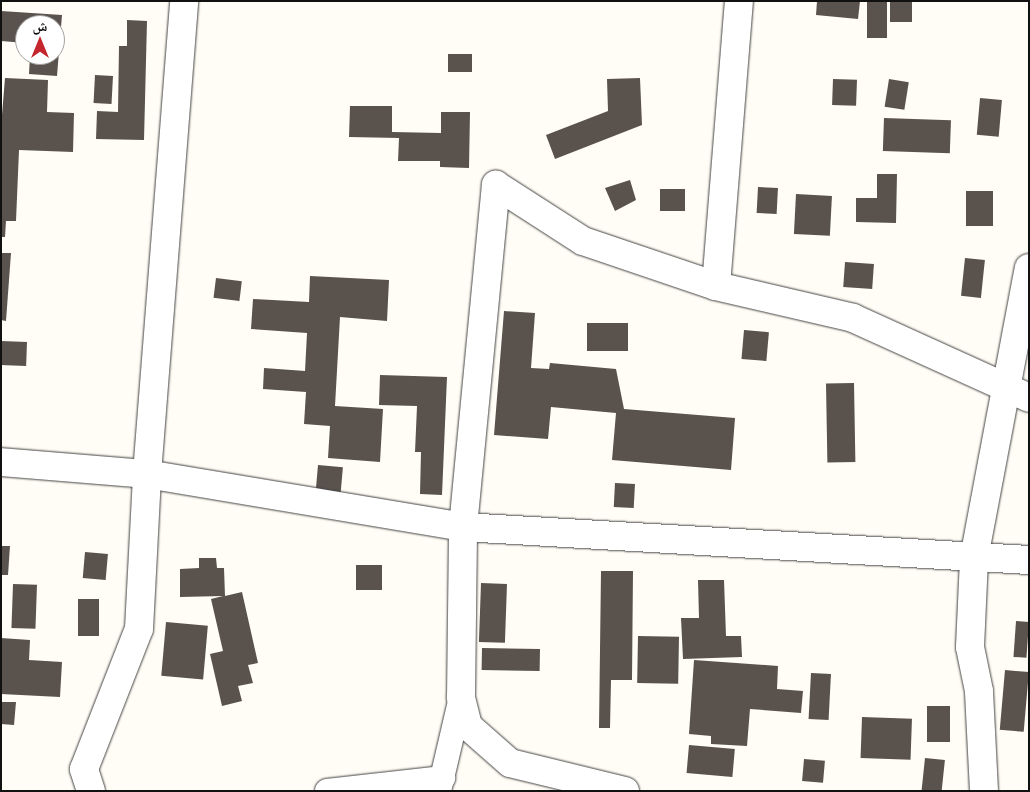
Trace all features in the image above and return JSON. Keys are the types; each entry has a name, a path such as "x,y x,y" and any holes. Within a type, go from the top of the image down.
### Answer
{"street":[{"path":"92,791 84,769 139,629 147,474 184,1"},
{"path":"716,286 739,1"},
{"path":"625,791 510,763 468,726 461,697 462,527 496,185 582,241 716,286 853,318 1018,392"},
{"path":"984,791 979,691 970,647 974,558 1018,392 1029,268"},
{"path":"1,462 147,474 462,527 1029,560"}],"lane":[{"path":"327,791 441,784 461,697"}],"building":[{"path":"817,1 860,1 858,19 816,15"},
{"path":"867,1 887,1 887,38 867,38"},
{"path":"890,1 912,1 912,22 890,22"},
{"path":"1,11 62,15 15,15 15,42 1,41"},
{"path":"127,20 147,21 144,140 96,139 97,111 118,112 119,46 127,46"},
{"path":"448,54 472,54 472,72 448,72"},
{"path":"29,65 58,65 57,76 29,74"},
{"path":"95,75 113,76 112,104 94,103"},
{"path":"5,78 48,80 47,112 74,113 73,152 19,150 16,221 6,221 5,237 1,237 1,127"},
{"path":"640,78 642,125 555,159 546,135 608,111 607,79"},
{"path":"833,79 857,80 856,106 832,105"},
{"path":"889,79 909,82 904,110 885,107"},
{"path":"980,98 1002,100 999,137 977,135"},
{"path":"350,106 392,106 392,132 441,133 441,112 470,112 469,168 440,167 440,161 398,161 399,138 349,137"},
{"path":"884,118 951,120 950,153 883,151"},
{"path":"877,174 897,174 896,223 856,222 856,198 877,198"},
{"path":"630,180 636,200 615,211 605,188"},
{"path":"758,187 778,188 777,214 757,213"},
{"path":"660,189 685,189 685,211 660,211"},
{"path":"966,191 993,191 993,226 966,226"},
{"path":"796,194 832,196 830,236 794,234"},
{"path":"1,253 11,253 6,321 1,320"},
{"path":"965,258 985,260 981,298 961,296"},
{"path":"845,262 874,264 872,289 843,287"},
{"path":"310,276 389,280 387,321 340,317 335,406 383,409 380,462 328,458 330,426 304,424 306,392 263,389 264,368 305,371 307,333 251,329 253,299 309,302"},
{"path":"216,278 242,281 239,301 214,298"},
{"path":"504,311 535,313 531,368 549,369 550,363 616,369 624,409 735,418 731,470 612,460 616,413 551,407 548,439 494,435"},
{"path":"587,323 628,323 628,351 587,351"},
{"path":"744,330 769,332 766,361 741,359"},
{"path":"1,341 27,342 26,366 1,365"},
{"path":"380,375 447,377 442,495 420,494 421,452 415,452 417,406 379,405"},
{"path":"826,383 854,383 855,462 827,462"},
{"path":"318,465 343,467 341,492 316,490"},
{"path":"615,483 635,484 634,508 614,507"},
{"path":"1,546 10,546 8,575 1,575"},
{"path":"85,552 108,554 106,580 83,578"},
{"path":"199,558 216,558 217,568 224,568 225,596 242,592 258,663 248,665 253,683 238,686 242,701 222,706 210,654 223,651 211,599 223,596 180,597 180,569 199,568"},
{"path":"356,565 382,565 382,590 356,590"},
{"path":"601,571 633,571 632,680 611,680 610,728 599,728"},
{"path":"698,580 724,580 726,636 741,636 742,657 683,659 681,618 699,618"},
{"path":"481,583 507,584 505,643 479,642"},
{"path":"13,584 37,585 35,629 11,628"},
{"path":"78,599 99,599 99,636 78,636"},
{"path":"1016,621 1029,622 1026,658 1013,657"},
{"path":"166,622 208,626 203,679 161,676"},
{"path":"638,636 679,637 678,684 637,683"},
{"path":"1,638 30,640 29,660 62,662 60,697 1,694"},
{"path":"482,648 540,649 540,671 482,670"},
{"path":"694,660 778,666 777,689 803,691 801,713 750,709 747,746 711,744 711,736 689,734"},
{"path":"1005,670 1029,672 1024,732 1000,730"},
{"path":"811,673 831,674 829,720 809,719"},
{"path":"1,702 16,702 14,725 1,724"},
{"path":"927,706 950,706 950,742 927,742"},
{"path":"862,717 912,719 911,760 861,758"},
{"path":"689,745 735,749 732,777 687,773"},
{"path":"925,758 945,760 942,791 922,791"},
{"path":"804,759 825,761 823,783 802,781"}]}
